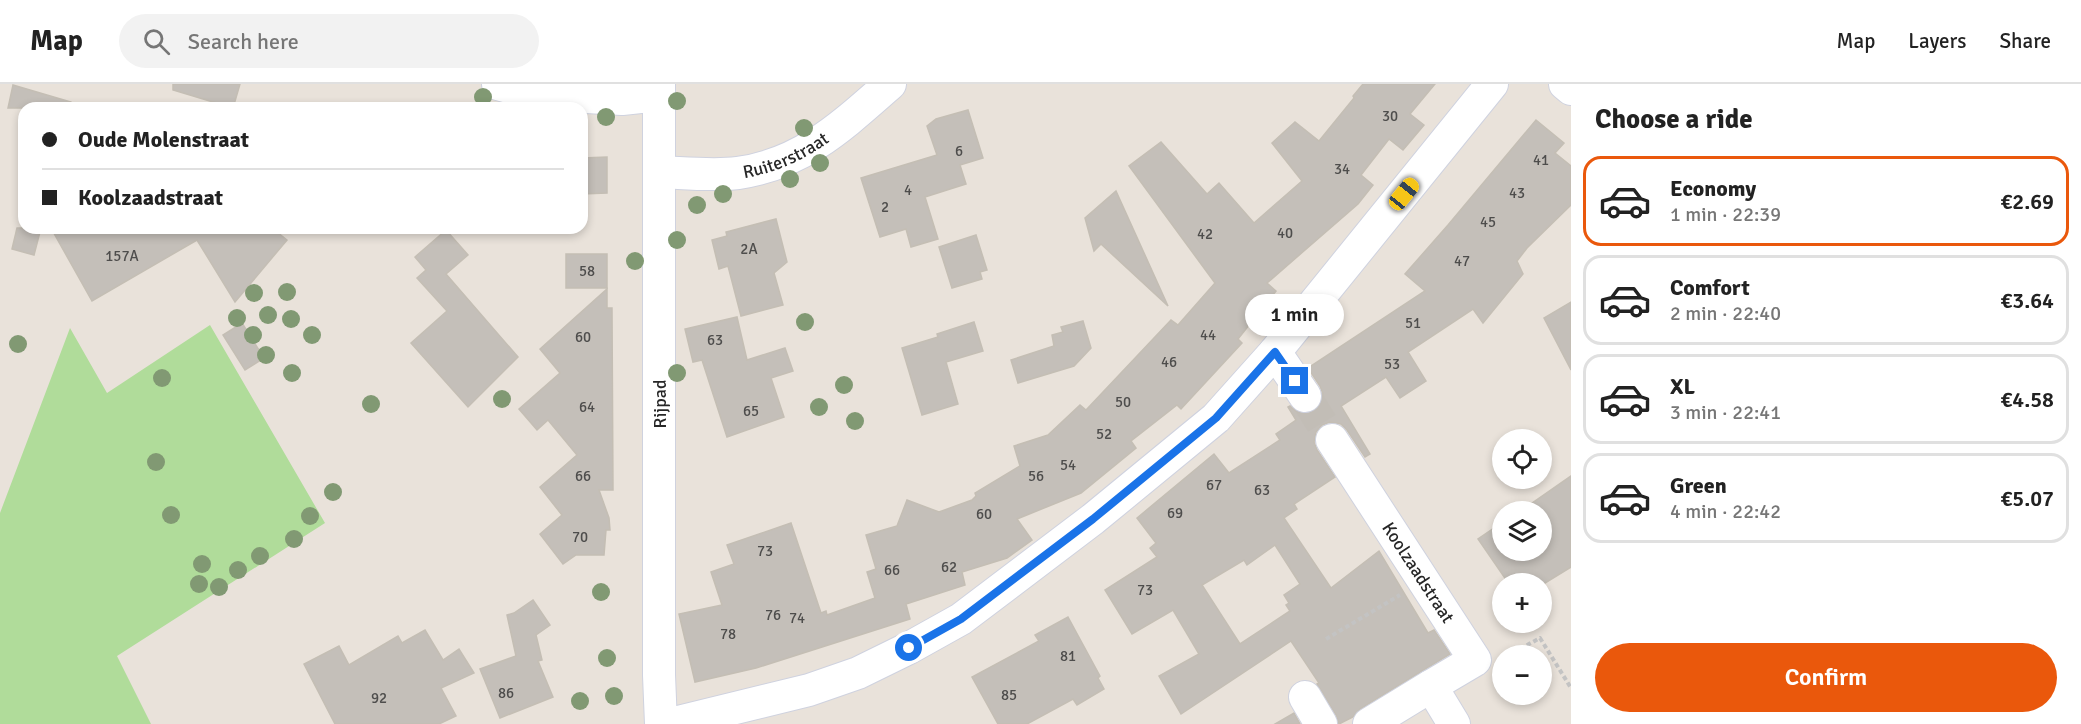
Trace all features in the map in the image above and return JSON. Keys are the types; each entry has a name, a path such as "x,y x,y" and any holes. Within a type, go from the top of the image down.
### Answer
{"street":[{"path":"498,84 533,94 622,99 659,89"},
{"name":"Ruiterstraat","path":"660,172 736,173 784,161 808,150 833,134 890,84"},
{"path":"670,724 809,690 858,673 961,619 1093,519 1216,418 1275,352 1492,84"},
{"path":"1565,84 1571,89"},
{"name":"Rijpad","path":"659,89 659,675 661,724"},
{"path":"1275,352 1305,396"},
{"name":"Koolzaadstraat","path":"1332,440 1475,660 1369,724"},
{"path":"1431,686 1454,724"},
{"path":"1305,697 1321,724"}],"path":[{"path":"1326,639 1424,580"},
{"path":"1528,645 1540,638 1544,645"},
{"path":"1552,657 1571,688"}],"green space":[{"path":"210,325 325,523 117,656 151,724 0,724 0,513 70,328 107,393"}],"building":[{"path":"173,84 240,84 235,102 213,102 173,90"},
{"path":"1363,84 1435,84 1410,114 1424,125 1403,150 1389,139 1361,175 1373,185 1358,204 1267,283 1276,291 1238,339 1242,343 1181,409 1177,405 1131,441 1136,448 1081,493 1017,519 1032,540 1007,558 962,572 965,585 906,604 910,619 756,668 695,682 679,614 722,605 711,572 734,564 727,545 791,523 821,613 826,611 827,615 875,598 867,572 876,569 866,535 897,526 907,500 939,512 972,500 976,496 975,493 1020,466 1014,446 1048,435 1080,405 1086,410 1171,320 1178,325 1215,283 1129,166 1161,142 1207,194 1219,183 1254,223 1302,181 1272,143 1295,122 1319,141"},
{"path":"13,85 71,102 18,102 18,108 8,108"},
{"path":"968,110 983,158 960,165 966,184 925,197 938,239 911,247 906,229 880,237 861,178 937,155 927,126 936,119"},
{"path":"1536,120 1564,143 1555,153 1571,166 1571,205 1527,248 1517,261 1523,274 1483,323 1473,309 1408,352 1426,381 1400,398 1386,377 1341,406 1370,454 1365,457 1341,424 1330,422 1322,425 1316,432 1314,442 1335,477 1294,504 1297,509 1284,518 1331,588 1379,551 1428,633 1434,630 1450,654 1339,724 1317,684 1319,683 1291,641 1181,714 1159,676 1199,654 1173,610 1132,634 1105,590 1157,557 1150,548 1156,543 1137,518 1214,454 1229,473 1280,440 1276,434 1296,420 1288,407 1306,414 1316,410 1323,394 1308,368 1425,291 1405,274","holes":["1275,545 1300,584 1284,595 1289,603 1286,605 1290,611 1240,644 1202,585 1244,560 1247,565"]},
{"path":"607,157 607,193 588,194 588,158"},
{"path":"1116,191 1168,306 1101,244 1094,251 1085,218"},
{"path":"776,219 787,262 774,273 783,305 741,316 728,266 719,269 712,240 727,236 726,232"},
{"path":"17,228 18,234 39,234 34,255 12,249"},
{"path":"54,234 280,234 287,240 235,302 197,240 92,301"},
{"path":"441,234 450,234 468,255 446,274 518,357 468,407 411,343 447,311 417,278 426,270 415,257"},
{"path":"976,235 987,270 980,272 982,279 952,288 939,247"},
{"path":"566,254 607,254 607,288 566,288"},
{"path":"607,289 607,308 612,308 613,490 599,490 609,518 610,530 606,530 604,555 576,555 563,564 540,534 562,515 540,487 577,455 548,420 537,430 519,409 560,373 540,349"},
{"path":"1571,302 1571,370 1544,318"},
{"path":"737,317 747,360 785,348 793,371 771,378 784,417 727,437 702,360 693,362 685,329"},
{"path":"1083,321 1091,348 1074,366 1018,383 1011,360 1054,346 1052,335 1063,332 1061,327"},
{"path":"974,322 983,351 946,362 958,404 922,415 902,348 938,337 937,334"},
{"path":"242,323 264,358 245,370 223,335"},
{"path":"1571,476 1571,567 1552,579 1552,573 1501,573 1493,561 1552,561 1552,501 1535,501"},
{"path":"1492,529 1492,559 1478,539"},
{"path":"533,600 550,625 536,635 542,660 538,661 553,697 500,718 480,669 516,656 507,615"},
{"path":"1068,617 1100,676 1098,678 1104,689 1077,705 1073,699 1027,724 998,724 972,677 1039,641 1035,635"},
{"path":"425,630 443,660 459,649 474,673 441,688 456,716 439,724 335,724 304,664 339,646 349,665 398,636 402,643"},
{"path":"1294,713 1300,724 1275,724"}],"tunnel":[{"path":"1305,396 1332,440"}],"route":[{"path":"909,648 961,619 1093,519 1216,418 1275,352 1295,381"}]}
